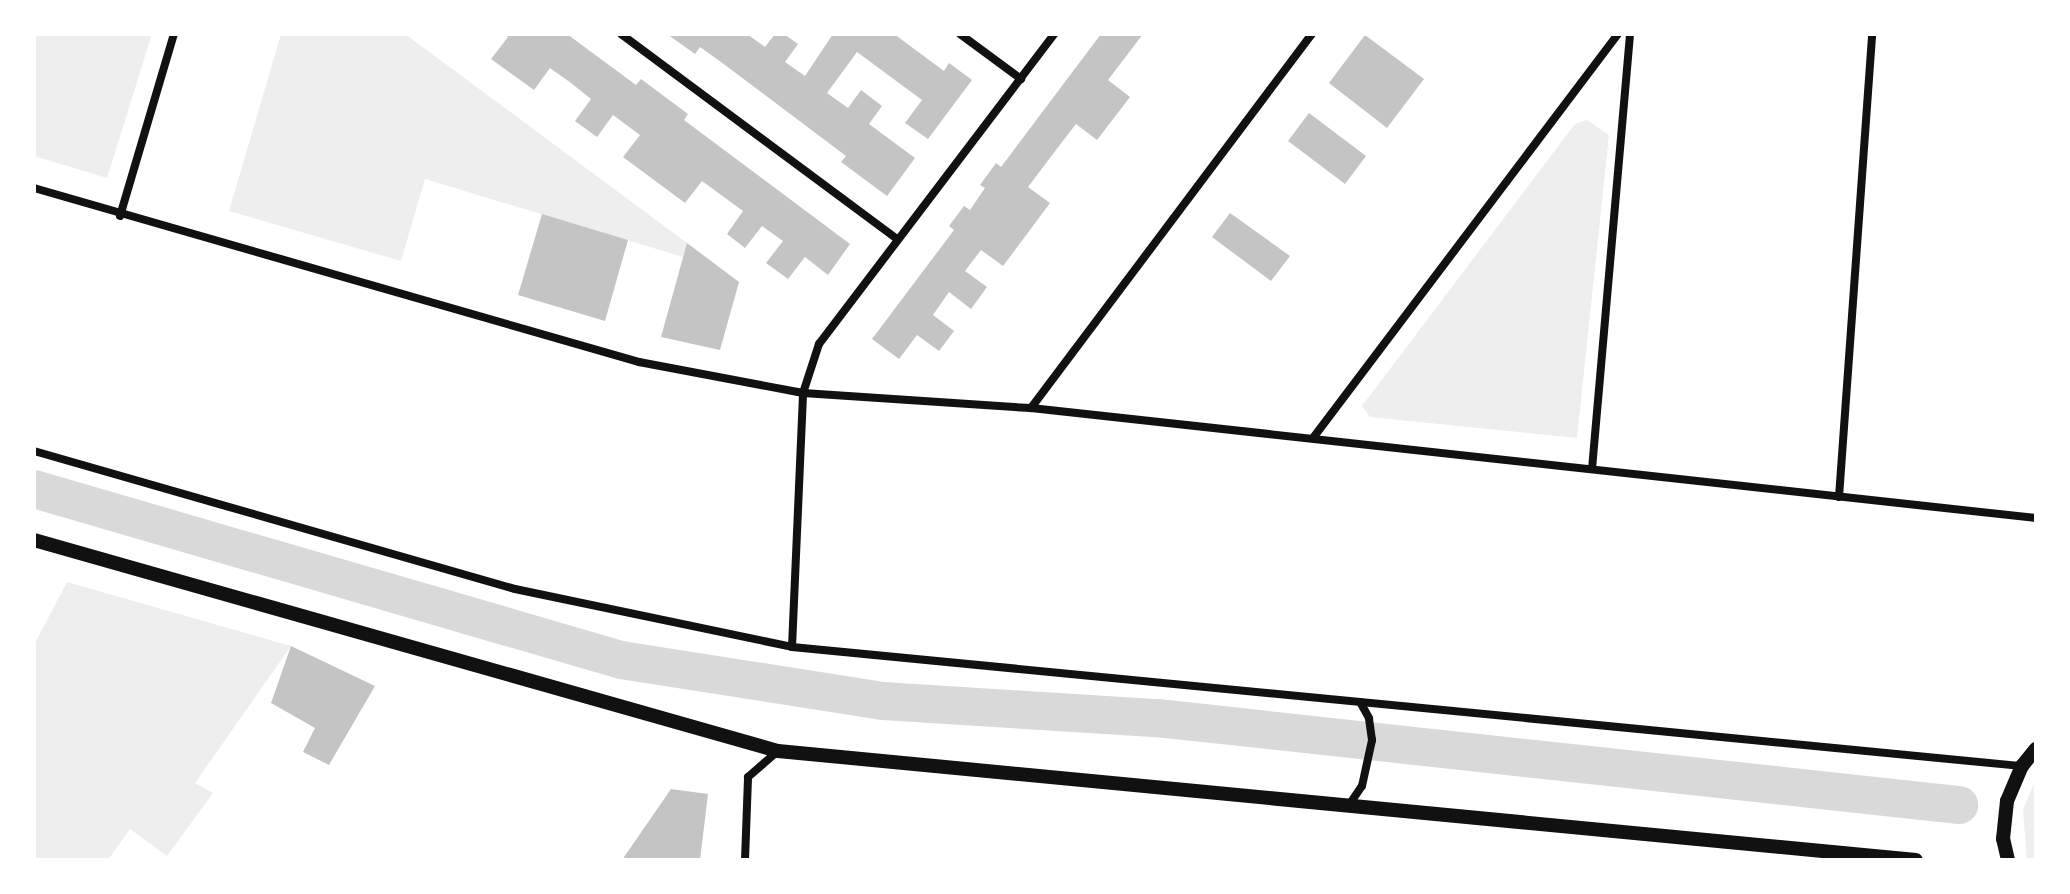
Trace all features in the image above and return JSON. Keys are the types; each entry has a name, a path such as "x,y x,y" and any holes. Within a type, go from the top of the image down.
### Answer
{"street":[{"path":"120,216 174,34"},
{"path":"621,34 896,238"},
{"path":"960,34 1021,79"},
{"path":"792,647 803,393 819,344 896,238 1054,34"},
{"path":"1031,408 1312,34"},
{"path":"1313,438 1618,34"},
{"path":"1592,469 1630,34"},
{"path":"1839,497 1872,34"},
{"path":"34,188 120,216 639,362 803,393 1031,408 2036,518"},
{"path":"34,451 515,589 792,647 2022,766"},
{"path":"34,540 778,751 1916,860"},
{"path":"1349,806 1362,786 1372,740 1369,718 1360,702"},
{"path":"2008,860 2003,839 2007,801 2022,766 2036,749"},
{"path":"745,860 748,777 778,751"}],"shaded area":[{"path":"34,34 152,34 107,178 34,156"},
{"path":"281,34 405,34 687,243 683,257 425,179 401,261 229,211"},
{"path":"1587,120 1609,135 1577,438 1370,417 1362,406 1575,124"},
{"path":"67,582 291,646 195,783 213,793 167,856 130,829 108,860 34,860 34,645"},
{"path":"2036,778 2036,860 2027,860 2023,810"}],"building":[{"path":"504,34 567,34 636,85 641,79 688,114 684,120 850,244 828,275 805,257 788,279 766,263 783,241 762,226 745,248 727,234 743,211 702,181 685,203 623,157 640,135 613,115 597,137 575,121 591,99 571,83 550,68 534,90 491,59 508,37"},
{"path":"667,34 747,34 765,47 775,34 784,34 798,44 785,62 805,76 833,34 894,34 944,71 949,63 972,80 928,139 905,123 922,100 857,52 827,93 848,108 861,90 882,106 869,124 915,158 887,196 841,162 846,156 721,62 700,47 695,54"},
{"path":"1101,34 1143,34 1108,80 1130,97 1097,140 1076,124 1028,187 1050,203 1003,266 981,250 965,271 987,287 971,309 949,292 933,315 954,331 939,351 917,335 899,359 872,339 954,230 949,226 964,206 970,210 985,188 980,185 996,163 1001,167"},
{"path":"1365,35 1424,79 1387,128 1329,83"},
{"path":"1309,113 1366,156 1345,184 1288,141"},
{"path":"1230,213 1290,256 1271,281 1212,237"},
{"path":"542,214 628,240 605,321 518,295"},
{"path":"687,243 739,282 720,350 661,337"},
{"path":"291,646 375,686 329,765 303,752 315,728 271,703"},
{"path":"671,789 708,794 700,860 622,860"}],"waterway":[{"path":"34,489 621,660 883,701 1157,718 1959,805"}]}
